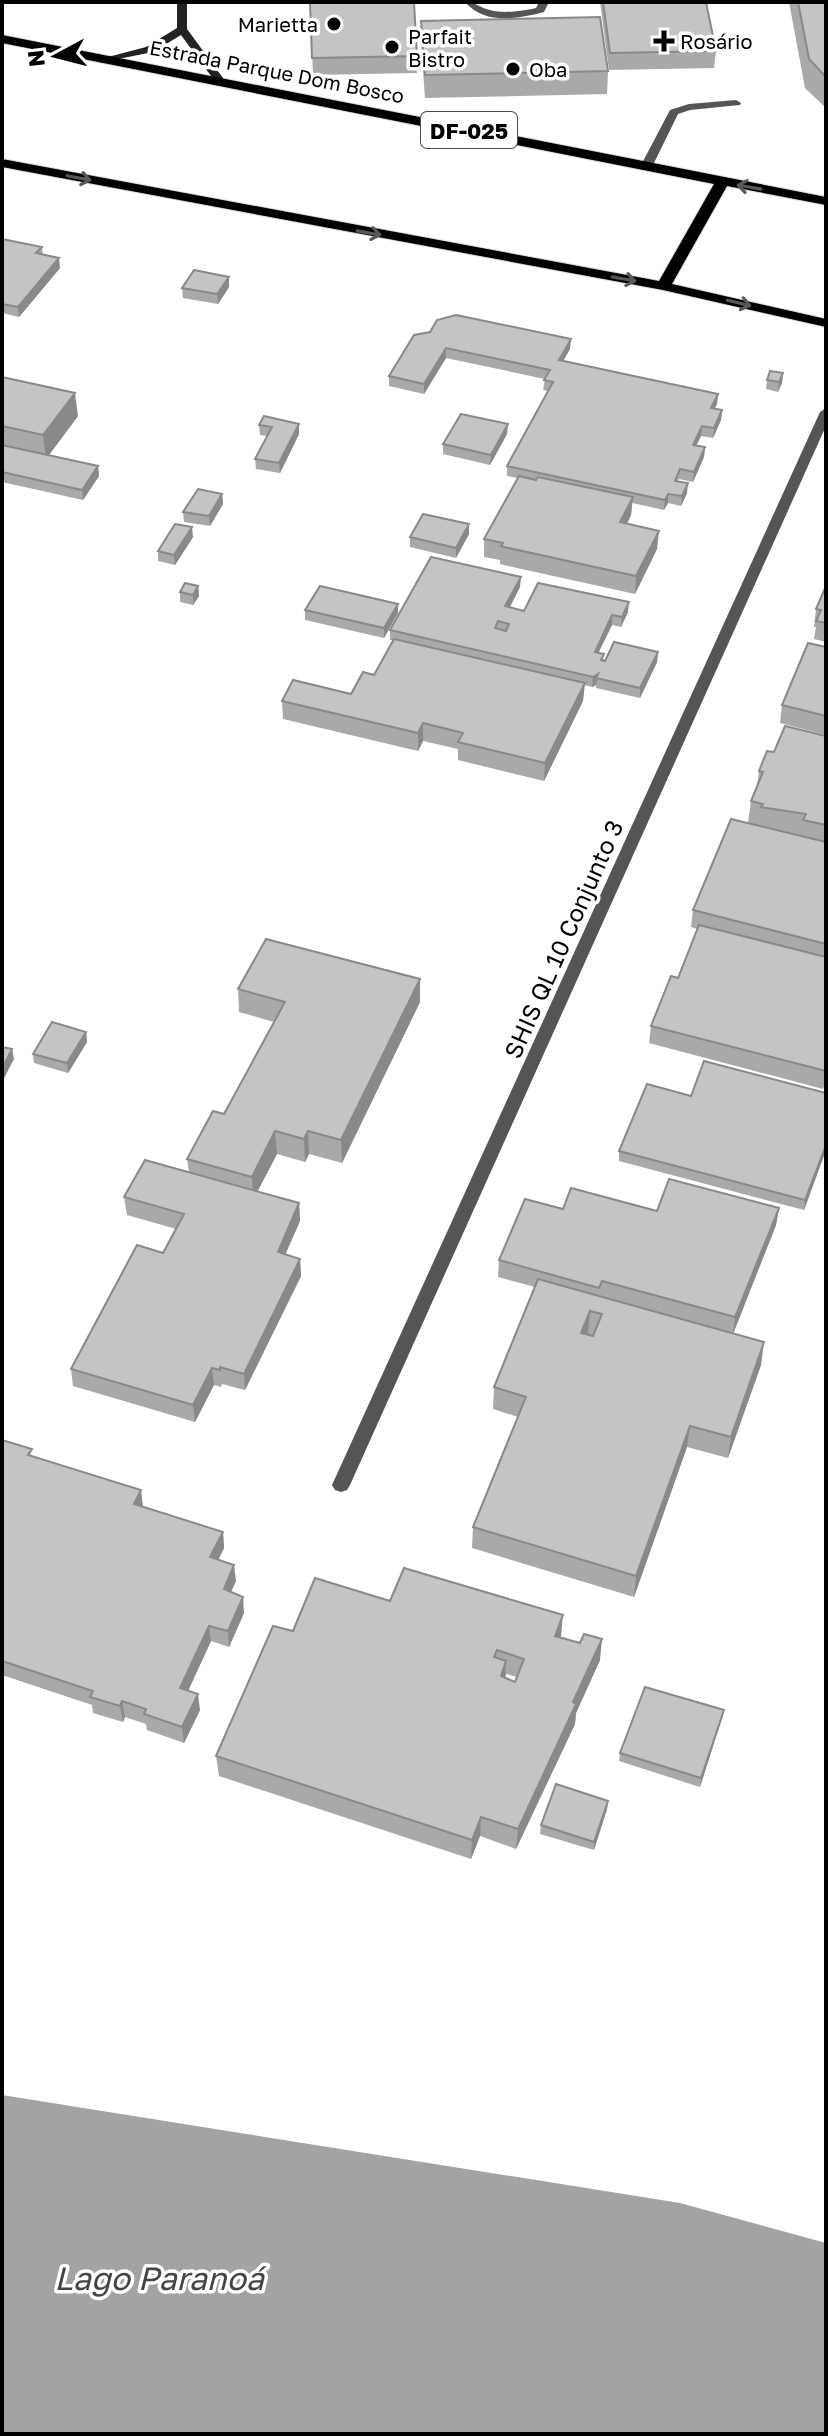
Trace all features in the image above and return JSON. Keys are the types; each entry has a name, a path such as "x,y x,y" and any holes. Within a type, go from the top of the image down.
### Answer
{"main road":[{"name":"Estrada Parque Dom Bosco","path":"2,39 218,78 826,201"},
{"path":"2,163 663,286 826,323"},
{"path":"663,286 722,182"}],"street":[{"path":"182,2 182,29 218,78"},
{"path":"470,2 474,8 486,13 506,15 540,10 544,2"},
{"path":"112,59 148,52 166,44 182,29"},
{"path":"646,167 674,112 689,107 736,103"},
{"name":"SHIS QL 10 Conjunto 3","path":"341,1485 826,412"}],"water":[{"name":"Lago Paranoá","path":"2,2095 680,2203 826,2243 826,2434 2,2434"}],"building":[{"path":"310,2 414,2 417,56 312,58"},
{"path":"603,2 706,2 716,51 610,53"},
{"path":"798,2 826,2 826,77 809,59"},
{"path":"600,17 608,71 425,75 421,21"},
{"path":"2,239 42,247 36,253 59,258 18,307 2,304"},
{"path":"194,270 229,277 217,294 182,288"},
{"path":"456,315 571,339 559,360 718,394 711,408 722,410 714,428 702,426 693,445 705,447 694,472 680,469 675,481 688,483 682,496 668,494 665,500 507,466 553,382 544,380 550,370 446,348 424,384 389,376 414,335 430,332 437,320"},
{"path":"770,371 783,373 779,382 767,380"},
{"path":"2,377 75,393 43,435 2,426"},
{"path":"461,414 508,424 491,455 443,444"},
{"path":"264,416 299,424 279,463 255,459 272,427 259,425"},
{"path":"2,445 98,466 82,490 2,472"},
{"path":"519,476 536,480 538,477 633,497 620,522 659,531 636,576 504,547 501,546 503,543 484,539"},
{"path":"198,489 222,494 209,516 183,512"},
{"path":"423,514 469,524 456,548 410,537"},
{"path":"175,524 192,527 174,555 158,551"},
{"path":"431,557 521,577 505,606 524,611 538,583 629,602 622,617 612,615 595,652 604,654 601,660 605,661 614,642 658,652 640,688 596,678 598,674 593,677 390,630","holes":["498,621 509,624 506,631 495,628"]},
{"path":"185,583 198,586 193,595 180,592"},
{"path":"320,586 398,604 384,628 305,610"},
{"path":"826,586 826,623 816,621 821,610 816,609"},
{"path":"394,639 585,683 545,763 458,742 463,733 423,723 418,733 282,701 293,680 351,694 363,672 374,675"},
{"path":"808,643 826,647 826,716 782,705"},
{"path":"785,726 826,736 826,825 803,820 806,814 761,807 763,804 751,801 763,772 759,771 767,751 774,752"},
{"path":"731,819 826,842 826,944 693,910"},
{"path":"699,925 826,957 826,1071 651,1026 671,976 678,978"},
{"path":"266,939 420,979 341,1140 308,1131 304,1139 275,1131 252,1177 187,1159 213,1111 224,1114 285,1002 238,989"},
{"path":"52,1022 86,1032 67,1063 33,1054"},
{"path":"2,1047 12,1049 2,1069"},
{"path":"704,1061 826,1093 826,1145 805,1200 619,1151 647,1084 691,1096"},
{"path":"145,1160 299,1203 278,1252 300,1259 244,1374 220,1367 220,1370 212,1368 193,1405 71,1369 137,1245 163,1253 184,1214 124,1197"},
{"path":"669,1179 779,1208 735,1317 602,1281 599,1288 499,1260 525,1199 563,1209 571,1188 657,1211"},
{"path":"538,1279 764,1342 731,1437 690,1426 636,1576 473,1527 526,1397 494,1387","holes":["590,1311 602,1314 593,1336 581,1333"]},
{"path":"2,1440 32,1449 28,1455 141,1490 134,1504 223,1532 210,1557 234,1565 224,1589 243,1597 228,1631 209,1626 180,1688 198,1694 182,1727 144,1714 146,1709 122,1701 120,1706 90,1697 93,1691 2,1661"},
{"path":"404,1568 563,1615 555,1636 580,1643 584,1634 602,1639 573,1702 576,1704 518,1829 481,1817 472,1840 216,1756 273,1626 293,1631 315,1578 390,1601","holes":["497,1650 524,1659 515,1682 501,1676 506,1661 494,1657"]},
{"path":"645,1687 724,1710 701,1778 620,1753"},
{"path":"556,1784 608,1801 594,1842 541,1825"}],"place":[{"name":"Marietta","path":"334,24"},
{"name":"Rosário","path":"664,41"},
{"name":"Parfait Bistro","path":"392,47"},
{"name":"Oba","path":"513,69"}]}
